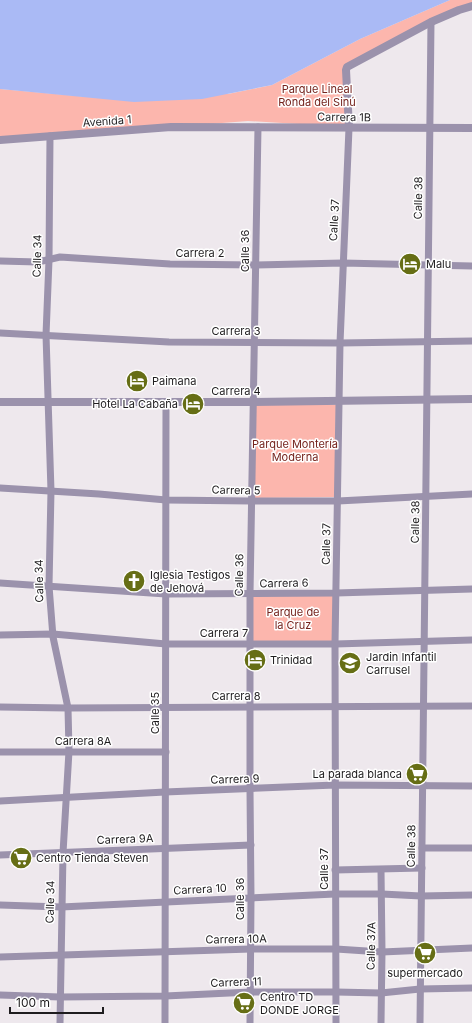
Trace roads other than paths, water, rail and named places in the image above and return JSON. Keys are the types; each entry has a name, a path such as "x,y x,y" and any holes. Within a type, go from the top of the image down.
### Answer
{"street":[{"path":"431,22 472,6"},
{"name":"Calle 37","path":"336,1023 335,644 340,343 349,128 346,70 347,67 431,22"},
{"name":"Calle 38","path":"420,1023 431,22"},
{"name":"Calle 36","path":"250,1023 250,594 258,127"},
{"name":"Avenida 1","path":"0,140 171,128 216,128"},
{"name":"Carrera 1B","path":"216,128 472,128"},
{"name":"Calle 34","path":"50,136 49,260 46,335 51,491 48,586 53,634 68,708 69,751 61,907 60,1023"},
{"name":"Carrera 2","path":"0,261 38,262 60,257 170,264 256,265 343,263 472,266"},
{"name":"Carrera 3","path":"0,334 169,342 340,343 428,340 472,341"},
{"name":"Carrera 4","path":"0,402 253,402 472,399"},
{"name":"Calle 35","path":"165,1023 166,402"},
{"name":"Carrera 5","path":"0,488 166,500 338,501 472,494"},
{"name":"Carrera 6","path":"0,583 166,594 336,593 472,589"},
{"name":"Carrera 7","path":"0,635 53,634 166,644 335,644 472,640"},
{"name":"Carrera 8","path":"0,707 166,708 472,706"},
{"name":"Carrera 8A","path":"0,752 166,752"},
{"name":"Carrera 9","path":"0,801 335,785 472,786"},
{"name":"Carrera 9A","path":"0,855 165,849 251,844"},
{"path":"422,848 472,848"},
{"path":"335,870 422,868"},
{"name":"Calle 37A","path":"381,870 381,1023"},
{"name":"Carrera 10","path":"0,905 61,907 335,894 421,896 472,895"},
{"name":"Carrera 10A","path":"0,957 251,949 336,949 382,952 472,948"},
{"name":"Carrera 11","path":"0,995 60,997 165,996 251,992 381,993 420,989 472,988"}],"water":[{"path":"0,0 450,0 360,39 272,85 202,99 134,102 0,89"}],"place":[{"name":"Malu","path":"410,264"},
{"name":"Paimana","path":"137,381"},
{"name":"Hotel La Cabaña","path":"193,404"},
{"name":"Iglesia Testigos de Jehová","path":"134,581"},
{"name":"Trinidad","path":"255,660"},
{"name":"Jardin Infantil Carrusel","path":"350,663"},
{"name":"La parada blanca","path":"417,774"},
{"name":"Centro Tienda Steven","path":"21,858"},
{"name":"supermercado","path":"425,953"},
{"name":"Centro TD DONDE JORGE","path":"244,1003"}],"park label":[{"name":"Parque Lineal Ronda del Sinú","path":"317,95"},
{"name":"Parque Montería Moderna","path":"295,450"},
{"name":"Parque de la Cruz","path":"293,618"}]}
